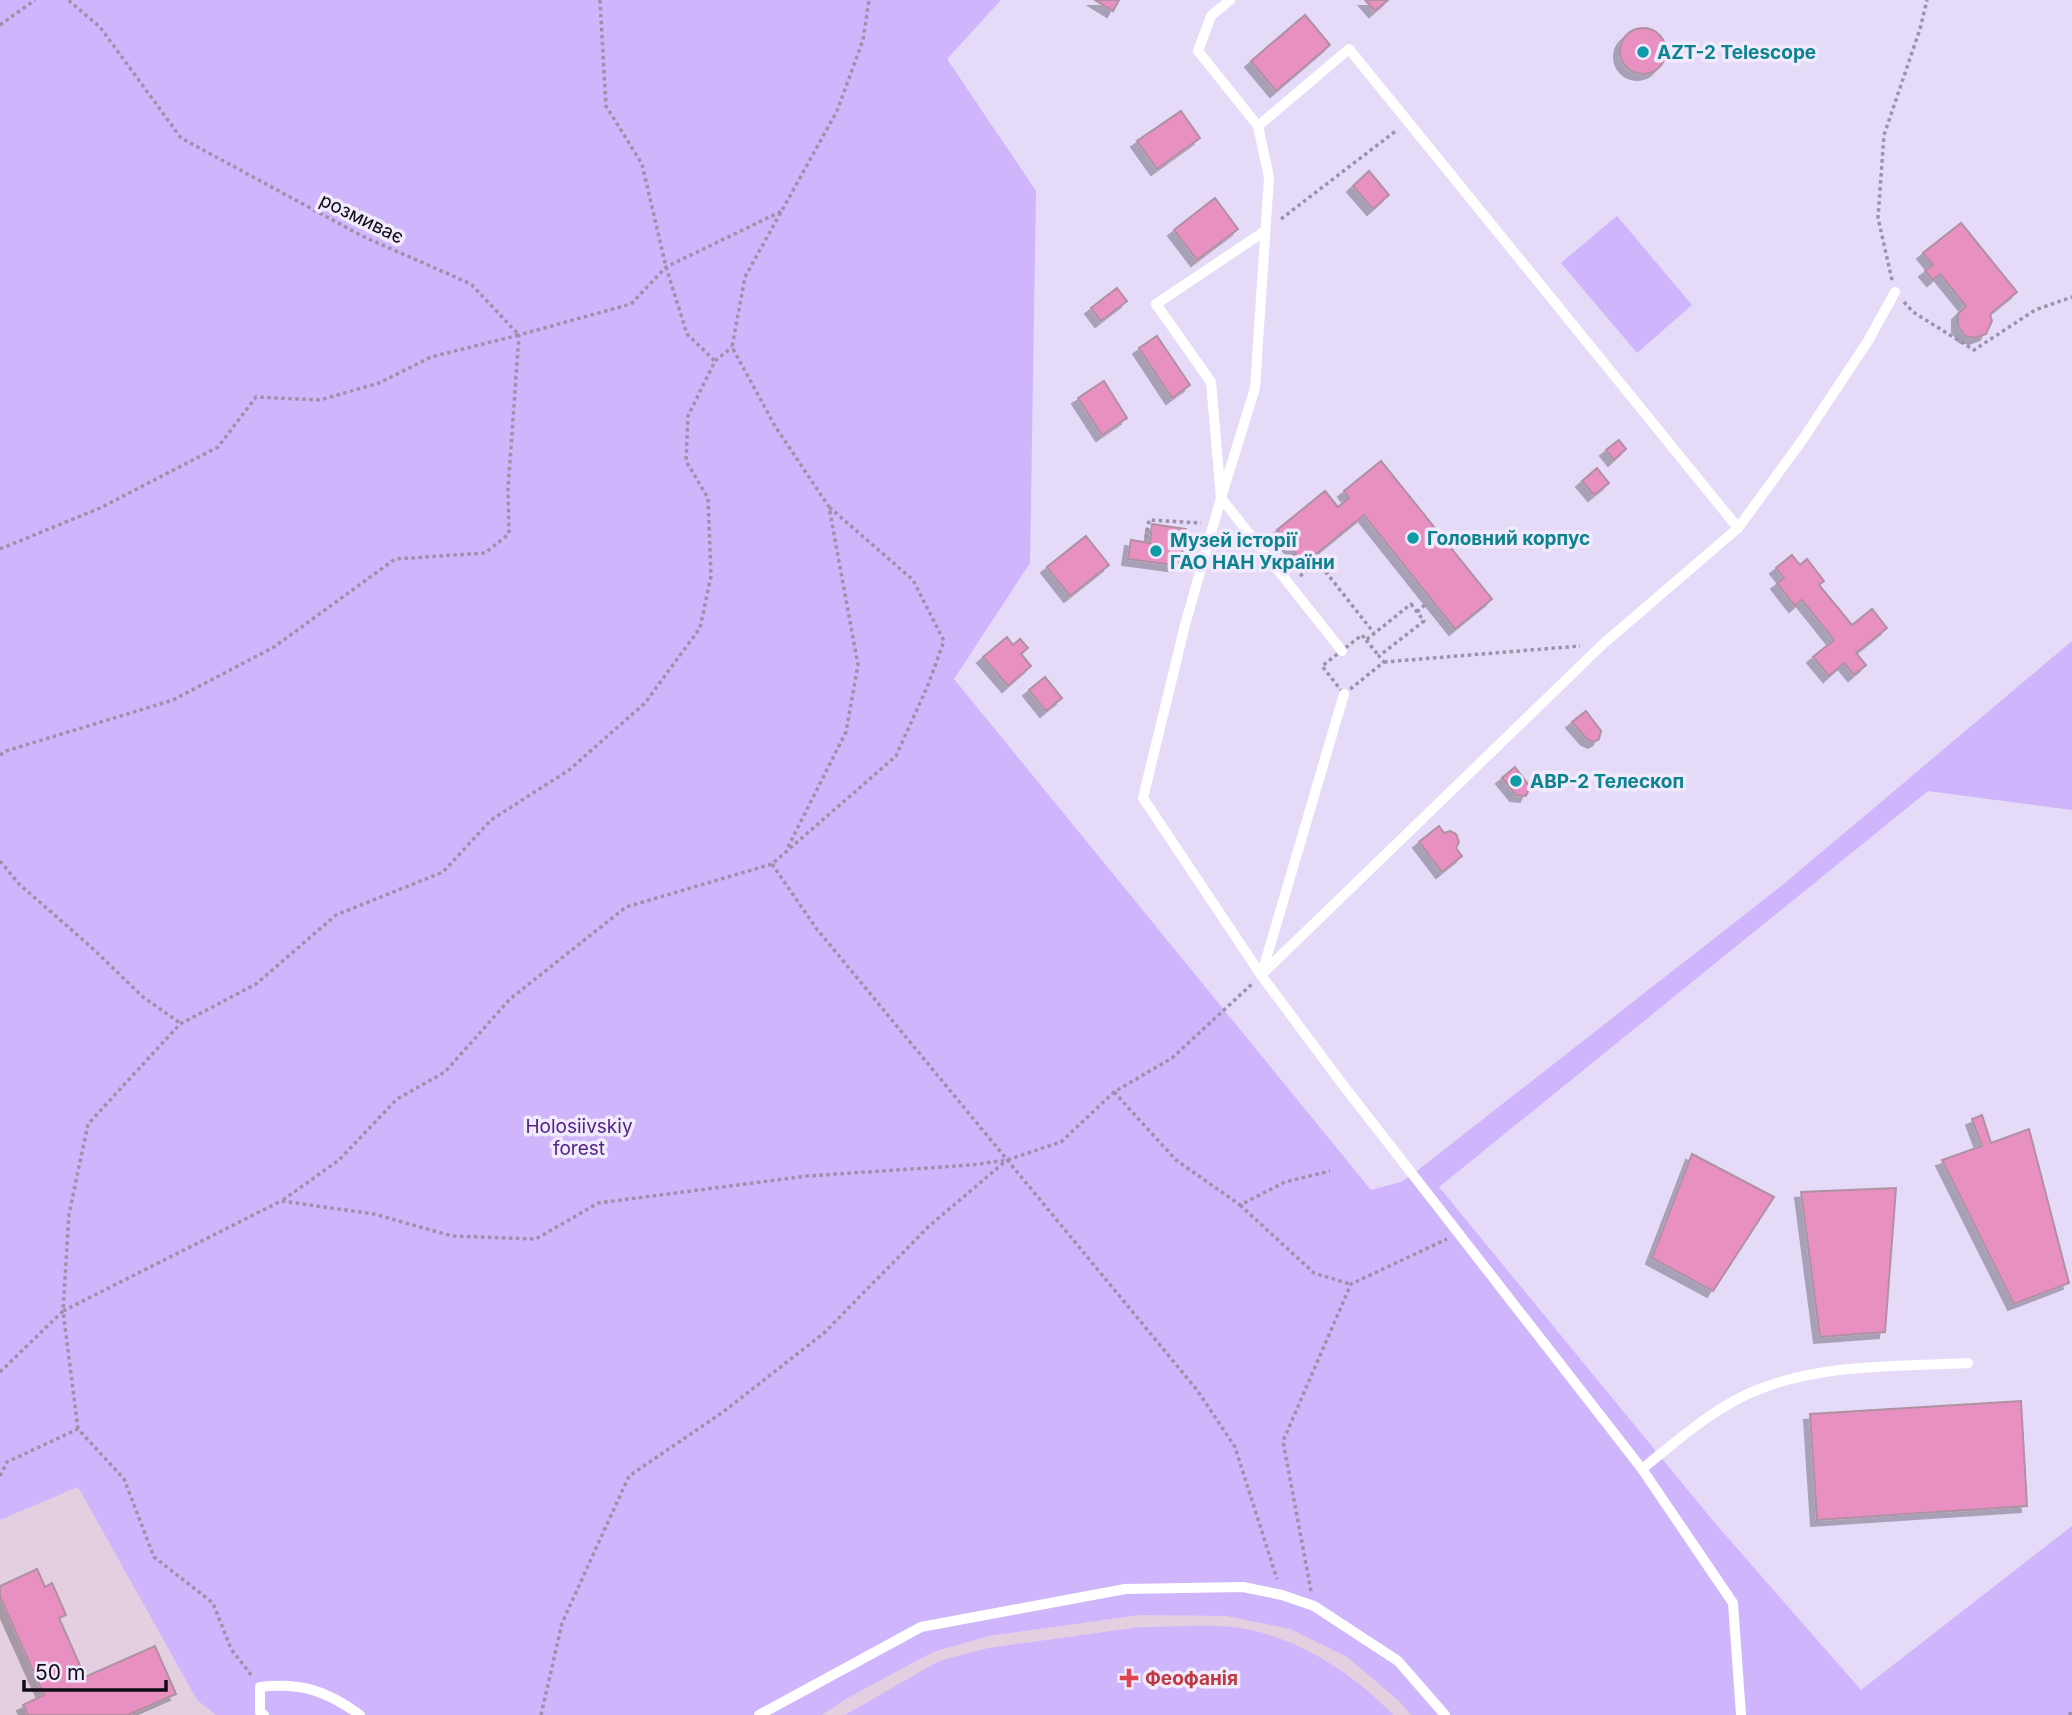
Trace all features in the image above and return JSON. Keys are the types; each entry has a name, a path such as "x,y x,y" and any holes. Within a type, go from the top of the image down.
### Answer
{"lane":[{"path":"1230,0 1210,16 1198,51 1258,125 1269,177 1255,388 1185,625 1143,798 1261,975 1642,1469 1733,1603 1741,1715"},
{"path":"1258,125 1349,49 1738,528"},
{"path":"1265,231 1156,304 1211,382 1221,498 1342,651"},
{"path":"1261,975 1603,644 1738,528 1801,442 1868,341 1895,292"},
{"path":"1261,975 1344,694"},
{"path":"1642,1469 1714,1414 1755,1391 1794,1378 1838,1369 1968,1363"},
{"path":"759,1715 921,1627 1125,1589 1243,1587 1282,1595 1314,1606 1398,1661 1445,1715"},
{"path":"260,1714 260,1687 286,1684 335,1697 360,1715"}],"path":[{"path":"0,25 35,0"},
{"name":"розмиває","path":"68,0 100,27 181,138 362,236 471,284 519,334"},
{"path":"600,0 606,106 642,164 666,267 687,334 715,361"},
{"path":"0,1372 63,1311 281,1201 339,1160 397,1099 445,1072 510,999 626,907 772,864 896,756 928,685 944,641 913,580 829,507 775,426 732,347 745,277 837,111 863,40 869,0"},
{"path":"1927,0 1920,30 1884,135 1878,218 1895,292 1913,312 1974,350 2035,310 2072,297"},
{"path":"1265,231 1408,122"},
{"path":"0,549 100,508 218,447 256,397 320,400 379,383 431,357 631,304 666,267 782,211"},
{"path":"0,755 173,700 274,647 395,559 485,553 509,534 508,489 519,334"},
{"path":"260,1687 231,1649 213,1602 153,1557 124,1479 78,1429 63,1311 69,1214 88,1124 180,1024 256,984 336,915 443,872 491,820 569,771 645,703 701,628 711,576 708,498 686,461 688,416 715,361 732,347"},
{"path":"787,849 846,732 858,665 829,507"},
{"path":"1146,538 1149,520 1214,523"},
{"path":"1290,585 1318,562 1374,633"},
{"path":"1366,640 1410,604 1417,612 1424,621 1379,656"},
{"path":"1417,612 1426,604"},
{"path":"1384,662 1362,635 1322,666 1344,694 1384,662 1603,644"},
{"path":"0,861 19,884 143,997 180,1024"},
{"path":"772,864 816,928 1198,1390 1235,1447 1282,1595"},
{"path":"281,1201 374,1214 452,1236 536,1239 598,1202 807,1176 971,1166 1007,1160 1061,1142 1114,1092 1172,1058 1261,975"},
{"path":"1114,1092 1176,1160 1240,1205 1314,1273 1351,1284 1459,1234"},
{"path":"541,1715 562,1623 629,1476 723,1412 824,1334 928,1227 1007,1160"},
{"path":"1240,1205 1285,1182 1330,1171"},
{"path":"1314,1606 1283,1441 1351,1284"},
{"path":"0,1476 7,1462 78,1429"}],"shaded area":[{"path":"78,1487 197,1700 216,1715 0,1715 0,1520"},
{"name":"Феофанія","path":"1140,1615 1226,1616 1290,1629 1347,1657 1398,1700 1411,1715 822,1715 933,1652 989,1636"}],"green space":[{"name":"Holosiivskiy forest","path":"0,0 1001,0 947,59 1036,191 1030,563 954,679 1371,1190 1401,1182 1413,1174 1785,883 2072,641 2072,810 1928,791 1439,1187 1714,1522 1861,1690 2072,1526 2072,1715 1411,1715 1398,1700 1347,1657 1290,1629 1226,1616 1140,1615 989,1636 933,1652 822,1715 216,1715 197,1700 78,1487 0,1520"},
{"path":"1617,216 1692,305 1637,353 1561,263"},
{"name":"Феофанія","path":"1220,1626 1276,1637 1320,1657 1340,1670 1393,1715 845,1715 939,1661 988,1648 1140,1627"}],"building":[{"path":"1095,0 1119,0 1113,11"},
{"path":"1365,0 1388,0 1375,11"},
{"path":"1305,15 1330,45 1276,91 1251,61"},
{"name":"AZT-2 Telescope","path":"1643,28 1660,34 1666,51 1660,68 1643,74 1626,68 1620,51 1626,34"},
{"path":"1181,111 1200,138 1157,169 1137,141"},
{"path":"1369,171 1389,195 1373,209 1353,186"},
{"path":"1215,198 1238,229 1197,260 1174,230"},
{"path":"1961,223 2017,292 1990,314 1992,321 1986,334 1975,338 1965,336 1958,326 1958,314 1966,306 1940,274 1933,280 1925,271 1933,265 1923,253"},
{"path":"1117,288 1127,301 1101,321 1091,308"},
{"path":"1157,336 1190,385 1172,398 1139,348"},
{"path":"1104,381 1127,418 1102,435 1078,398"},
{"path":"1619,440 1626,449 1614,460 1606,450"},
{"name":"Головний корпус","path":"1381,461 1492,599 1455,629 1364,515 1304,564 1277,530 1325,491 1338,507 1349,498 1344,491"},
{"path":"1597,468 1609,483 1594,495 1582,481"},
{"name":"Музей історії ГАО НАН України","path":"1152,524 1186,529 1180,566 1128,559 1131,540 1150,543"},
{"path":"1086,536 1109,565 1070,596 1047,567"},
{"path":"1792,555 1800,565 1807,559 1824,581 1819,585 1852,625 1872,609 1887,628 1856,653 1866,665 1854,675 1844,663 1829,676 1813,657 1834,640 1802,600 1795,606 1777,583 1784,578 1776,568"},
{"path":"1007,637 1013,645 1020,639 1028,648 1021,654 1031,666 1008,686 983,657"},
{"path":"1045,677 1062,698 1046,711 1029,690"},
{"path":"1586,711 1601,731 1599,739 1594,742 1587,739 1572,722"},
{"name":"АВР-2 Телескоп","path":"1515,767 1530,787 1526,796 1516,795 1502,778"},
{"path":"1439,826 1444,833 1450,831 1456,834 1459,842 1456,848 1462,856 1442,872 1419,842"},
{"path":"1982,1115 1991,1143 2029,1129 2069,1283 2014,1304 1942,1160 1982,1146 1972,1119"},
{"path":"1692,1154 1774,1197 1713,1291 1652,1258"},
{"path":"1896,1188 1885,1332 1820,1337 1801,1192"},
{"path":"2021,1401 2027,1506 1817,1520 1810,1414"},
{"path":"37,1569 45,1587 52,1583 66,1615 59,1618 85,1677 155,1646 176,1694 128,1715 28,1715 23,1705 44,1695 0,1597 0,1586"}],"place":[{"name":"AZT-2 Telescope","path":"1643,52"},
{"name":"Головний корпус","path":"1413,538"},
{"name":"Музей історії ГАО НАН України","path":"1156,551"},
{"name":"АВР-2 Телескоп","path":"1516,781"},
{"name":"Феофанія","path":"1129,1678"}]}
